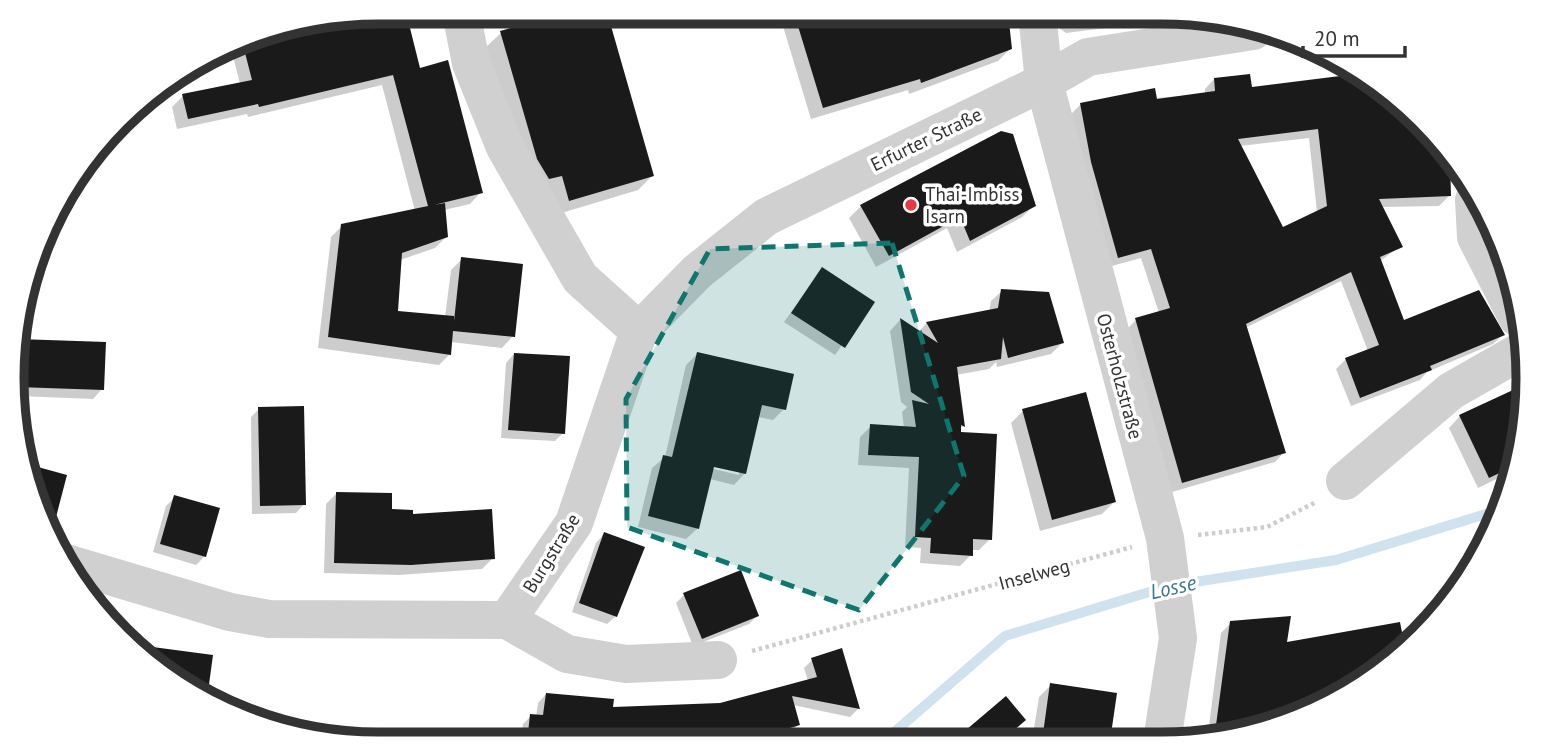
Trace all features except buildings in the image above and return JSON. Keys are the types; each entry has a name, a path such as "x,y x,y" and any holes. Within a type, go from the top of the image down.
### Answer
{"street":[{"path":"463,24 471,63 505,147 580,278 639,331"},
{"name":"Osterholzstraße","path":"1038,24 1044,82 1166,546 1178,638 1163,732"},
{"name":"Erfurter Straße","path":"639,331 697,272 766,217 1044,82 1088,57 1240,33"},
{"path":"1475,213 1476,237 1507,297"},
{"name":"Burgstraße","path":"507,620 575,523 639,331"},
{"path":"1345,481 1451,391 1516,354"},
{"path":"80,567 230,612 269,619 507,620 567,654 626,664 718,660"}],"path":[{"name":"Inselweg","path":"718,660 1166,546 1267,527 1305,510 1345,481"}],"highlighted area":[{"path":"892,243 964,476 859,610 627,527 626,399 710,249"}],"waterway":[{"name":"Losse","path":"895,732 1005,636 1169,586 1336,560 1490,513"}],"place":[{"name":"Thai-Imbiss Isarn","path":"911,205"}]}
